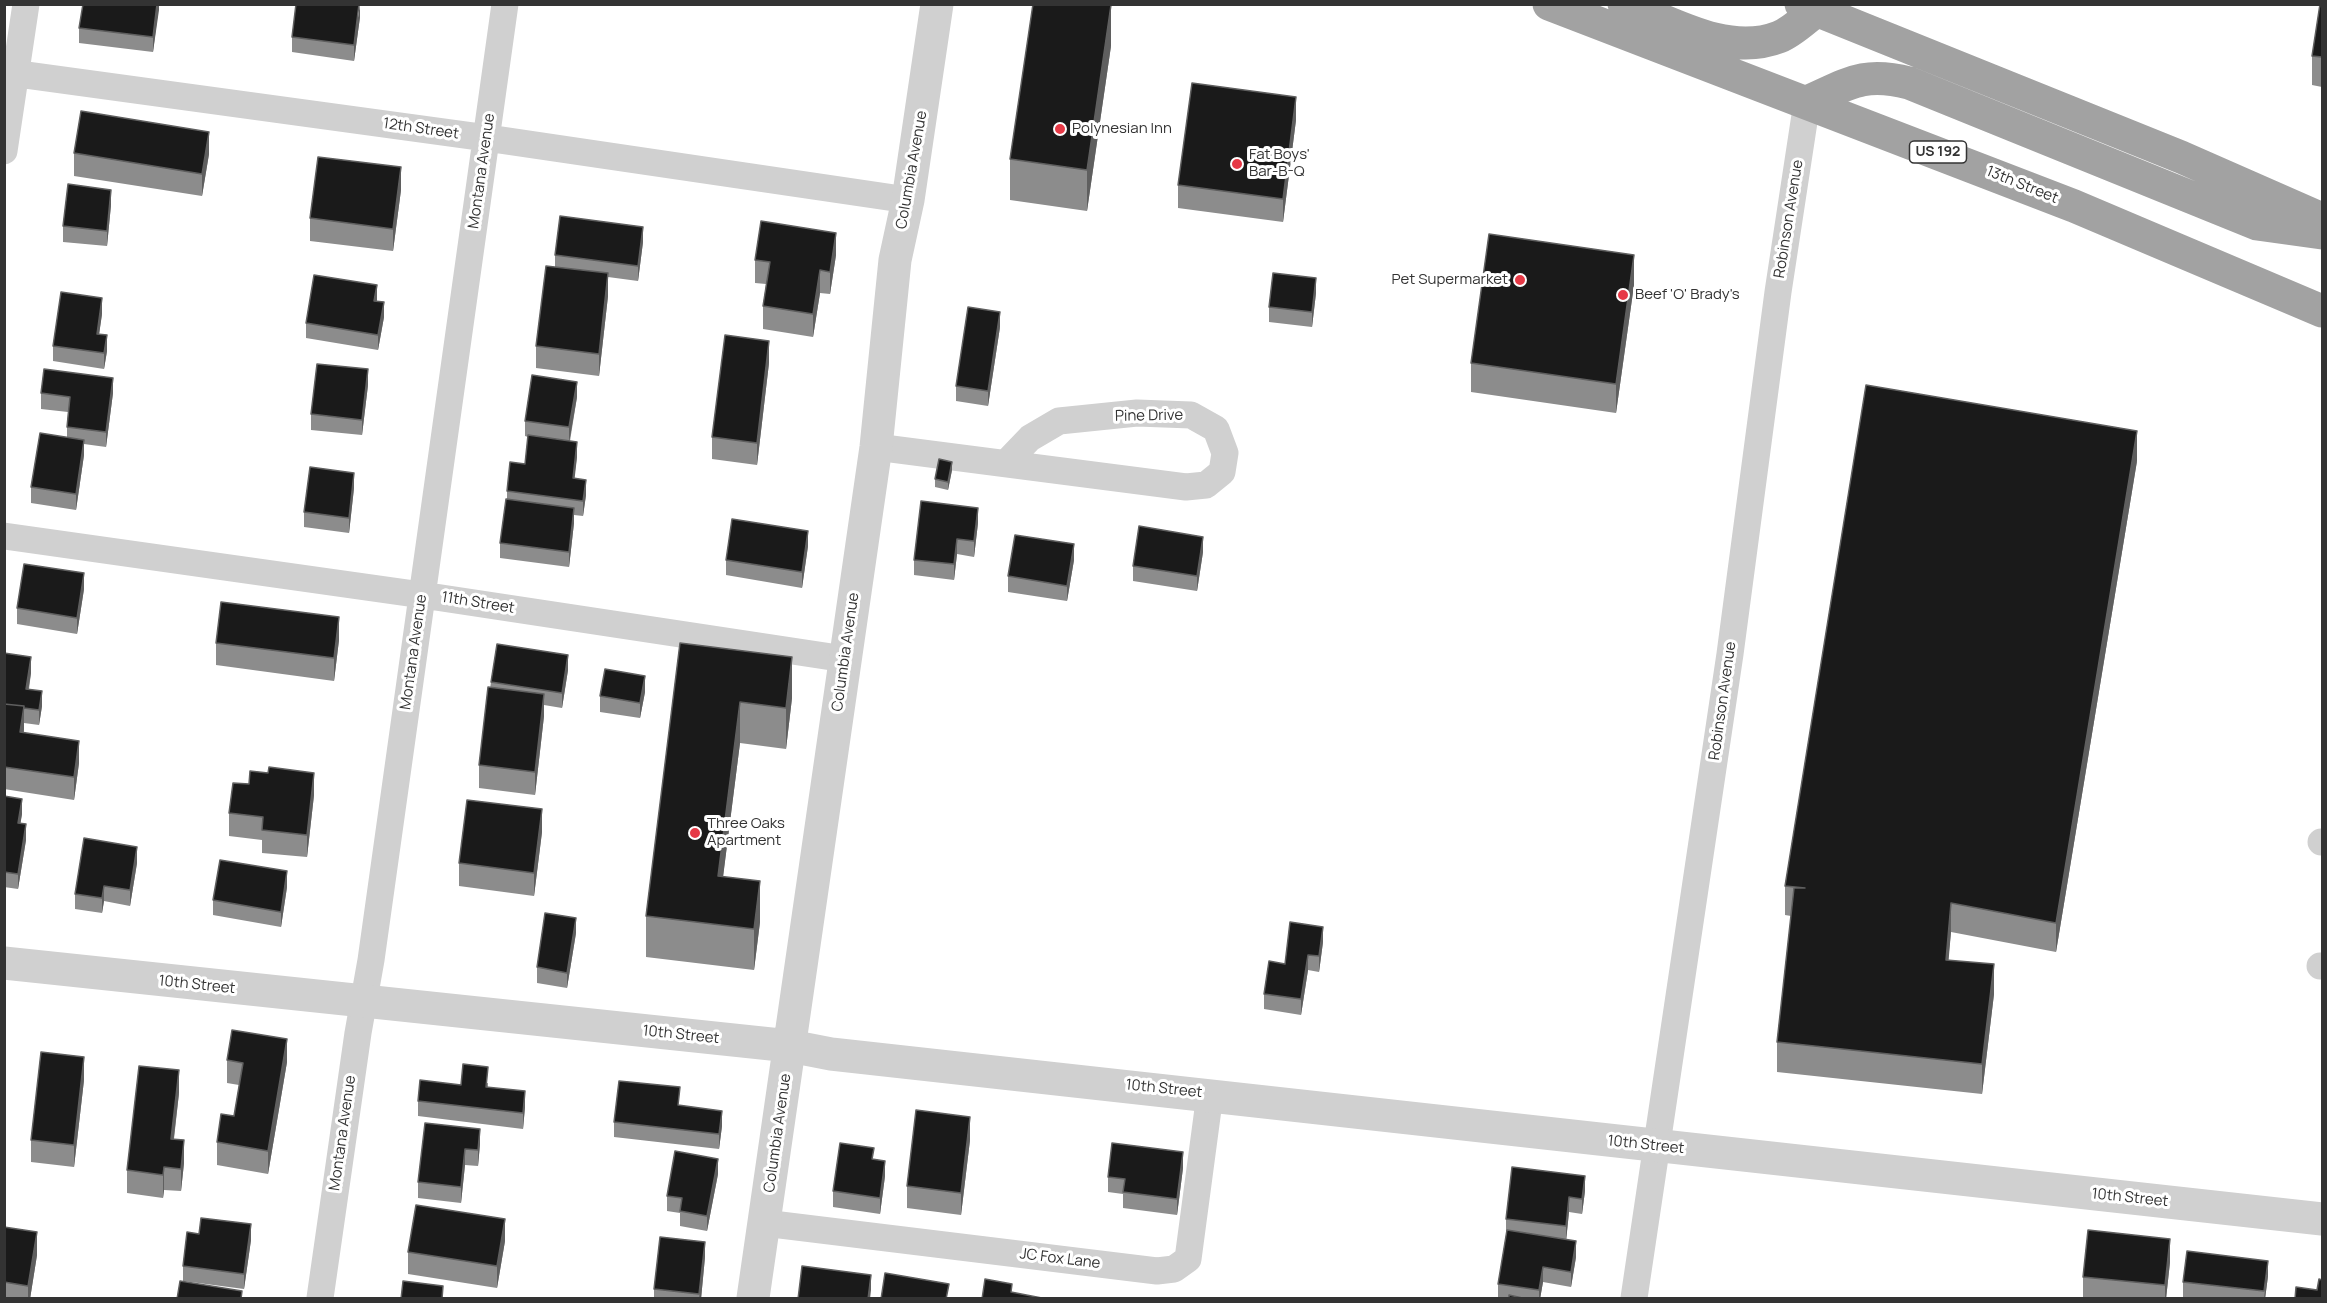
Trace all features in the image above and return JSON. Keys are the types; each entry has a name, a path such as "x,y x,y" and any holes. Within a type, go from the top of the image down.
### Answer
{"highway":[{"name":"13th Street","path":"1549,4 2074,206 2322,311"},
{"path":"1624,4 1730,43 1757,43 1781,37 1812,6 2181,157 2322,219"},
{"path":"1807,102 1863,78 1884,76 1909,82 2257,225 2322,233"}],"street":[{"path":"4,151 10,73 26,4"},
{"name":"Montana Avenue","path":"320,1299 371,960 505,4"},
{"name":"Columbia Avenue","path":"753,1299 876,447 895,260 908,200 936,4"},
{"name":"12th Street","path":"10,73 487,138 908,200"},
{"name":"Robinson Avenue","path":"1634,1299 1730,654 1776,304 1807,102"},
{"name":"Pine Drive","path":"876,447 1186,487 1206,485 1222,472 1225,453 1216,429 1191,415 1137,412 1059,421 1030,438 1006,463"},
{"name":"11th Street","path":"4,536 422,595 845,659"},
{"name":"10th Street","path":"4,963 363,1003 790,1046 831,1054 1210,1094 1655,1146 2322,1219"},
{"name":"JC Fox Lane","path":"764,1223 1157,1271 1174,1269 1188,1259 1210,1094"}],"building":[{"path":"83,4 157,4 153,37 79,28"},
{"path":"296,4 359,4 354,45 292,37"},
{"name":"Polynesian Inn","path":"1033,4 1111,5 1087,170 1010,159"},
{"path":"2320,4 2322,4 2322,57 2312,56"},
{"name":"Fat Boys' Bar-B-Q","path":"1192,83 1296,97 1283,199 1178,185"},
{"path":"81,111 209,132 202,174 74,153"},
{"path":"318,157 401,167 393,229 310,218"},
{"path":"68,184 111,190 107,231 63,226"},
{"path":"560,216 643,227 638,266 555,255"},
{"path":"761,221 836,233 830,272 820,270 813,314 763,306 770,262 755,260"},
{"path":"1489,234 1634,255 1616,384 1471,363"},
{"path":"546,266 608,273 599,354 536,346"},
{"path":"1273,273 1316,278 1312,312 1269,307"},
{"path":"314,275 377,285 374,301 384,302 378,335 306,323"},
{"path":"61,292 102,298 97,334 107,335 104,353 53,346"},
{"path":"968,307 1000,312 988,391 956,386"},
{"path":"725,335 769,341 757,443 712,437"},
{"path":"317,364 368,369 362,420 311,414"},
{"path":"44,369 113,378 106,432 67,427 70,397 41,393"},
{"path":"532,375 577,382 569,427 525,421"},
{"path":"1866,385 2137,431 2056,923 1951,903 1946,960 1994,964 1982,1064 1777,1042 1794,888 1805,888 1785,886"},
{"path":"40,433 84,440 76,494 31,487"},
{"path":"528,435 577,442 573,478 586,480 583,501 507,491 510,462 525,464"},
{"path":"939,459 952,462 948,482 935,479"},
{"path":"310,467 354,473 349,518 304,512"},
{"path":"506,499 574,508 569,552 500,543"},
{"path":"921,501 978,508 974,541 957,539 954,564 914,560"},
{"path":"732,519 808,531 802,572 726,560"},
{"path":"1139,526 1203,537 1197,576 1133,566"},
{"path":"1015,535 1074,544 1067,586 1008,576"},
{"path":"24,564 84,573 77,618 17,608"},
{"path":"221,602 339,617 334,658 216,643"},
{"name":"Three Oaks Apartment","path":"680,643 792,657 786,708 740,702 718,876 760,881 754,929 646,916"},
{"path":"497,644 568,655 562,693 491,682"},
{"path":"4,653 31,657 26,689 42,691 39,710 4,704"},
{"path":"605,669 645,676 640,703 600,696"},
{"path":"488,687 544,694 535,772 479,765"},
{"path":"4,704 24,706 20,732 79,741 74,777 4,767"},
{"path":"269,767 314,773 307,835 262,830 263,817 229,813 233,783 249,784 250,771 268,773"},
{"path":"4,796 22,799 18,823 26,824 18,874 4,872"},
{"path":"467,800 542,809 534,873 459,863"},
{"path":"84,838 137,847 130,890 104,886 102,898 75,894"},
{"path":"220,860 287,871 281,912 213,900"},
{"path":"545,913 576,918 567,973 537,967"},
{"path":"1290,922 1323,927 1319,956 1308,955 1301,999 1264,994 1269,961 1285,964"},
{"path":"232,1030 287,1039 268,1151 217,1142 221,1114 234,1116 243,1063 227,1060"},
{"path":"41,1052 84,1057 74,1145 31,1140"},
{"path":"463,1064 488,1067 486,1087 525,1091 523,1113 418,1101 420,1080 461,1085"},
{"path":"139,1066 179,1070 171,1139 184,1140 181,1169 164,1167 163,1175 127,1170"},
{"path":"619,1081 680,1087 678,1105 722,1111 719,1134 614,1122"},
{"path":"916,1110 970,1117 961,1193 907,1186"},
{"path":"425,1123 480,1129 478,1150 465,1149 461,1187 418,1182"},
{"path":"840,1143 874,1148 872,1159 885,1161 880,1198 833,1191"},
{"path":"1112,1143 1183,1152 1177,1199 1123,1192 1125,1179 1108,1177"},
{"path":"675,1151 718,1159 707,1216 680,1211 682,1198 667,1196"},
{"path":"1512,1167 1585,1176 1582,1199 1569,1197 1566,1226 1506,1219"},
{"path":"416,1205 505,1219 497,1266 408,1252"},
{"path":"201,1218 251,1224 244,1274 183,1266 187,1232 199,1234"},
{"path":"4,1227 37,1232 28,1286 4,1282"},
{"path":"1507,1230 1576,1241 1571,1272 1543,1267 1539,1290 1498,1284"},
{"path":"2088,1230 2170,1239 2165,1285 2083,1277"},
{"path":"660,1237 705,1242 699,1294 654,1289"},
{"path":"2187,1251 2268,1261 2264,1291 2183,1282"},
{"path":"802,1266 871,1275 868,1299 798,1299"},
{"path":"885,1273 949,1284 946,1299 881,1299"},
{"path":"985,1279 1012,1284 1011,1292 1047,1299 982,1299"},
{"path":"2319,1279 2322,1280 2322,1299 2295,1299 2296,1287 2317,1290"},
{"path":"180,1281 242,1291 241,1299 177,1299"},
{"path":"403,1281 443,1286 442,1299 401,1299"},
{"path":"1509,1295 1527,1299 1509,1299"}],"place":[{"name":"Polynesian Inn","path":"1060,129"},
{"name":"Fat Boys' Bar-B-Q","path":"1237,164"},
{"name":"Pet Supermarket","path":"1520,280"},
{"name":"Beef 'O' Brady's","path":"1623,295"},
{"name":"Three Oaks Apartment","path":"695,833"}]}
